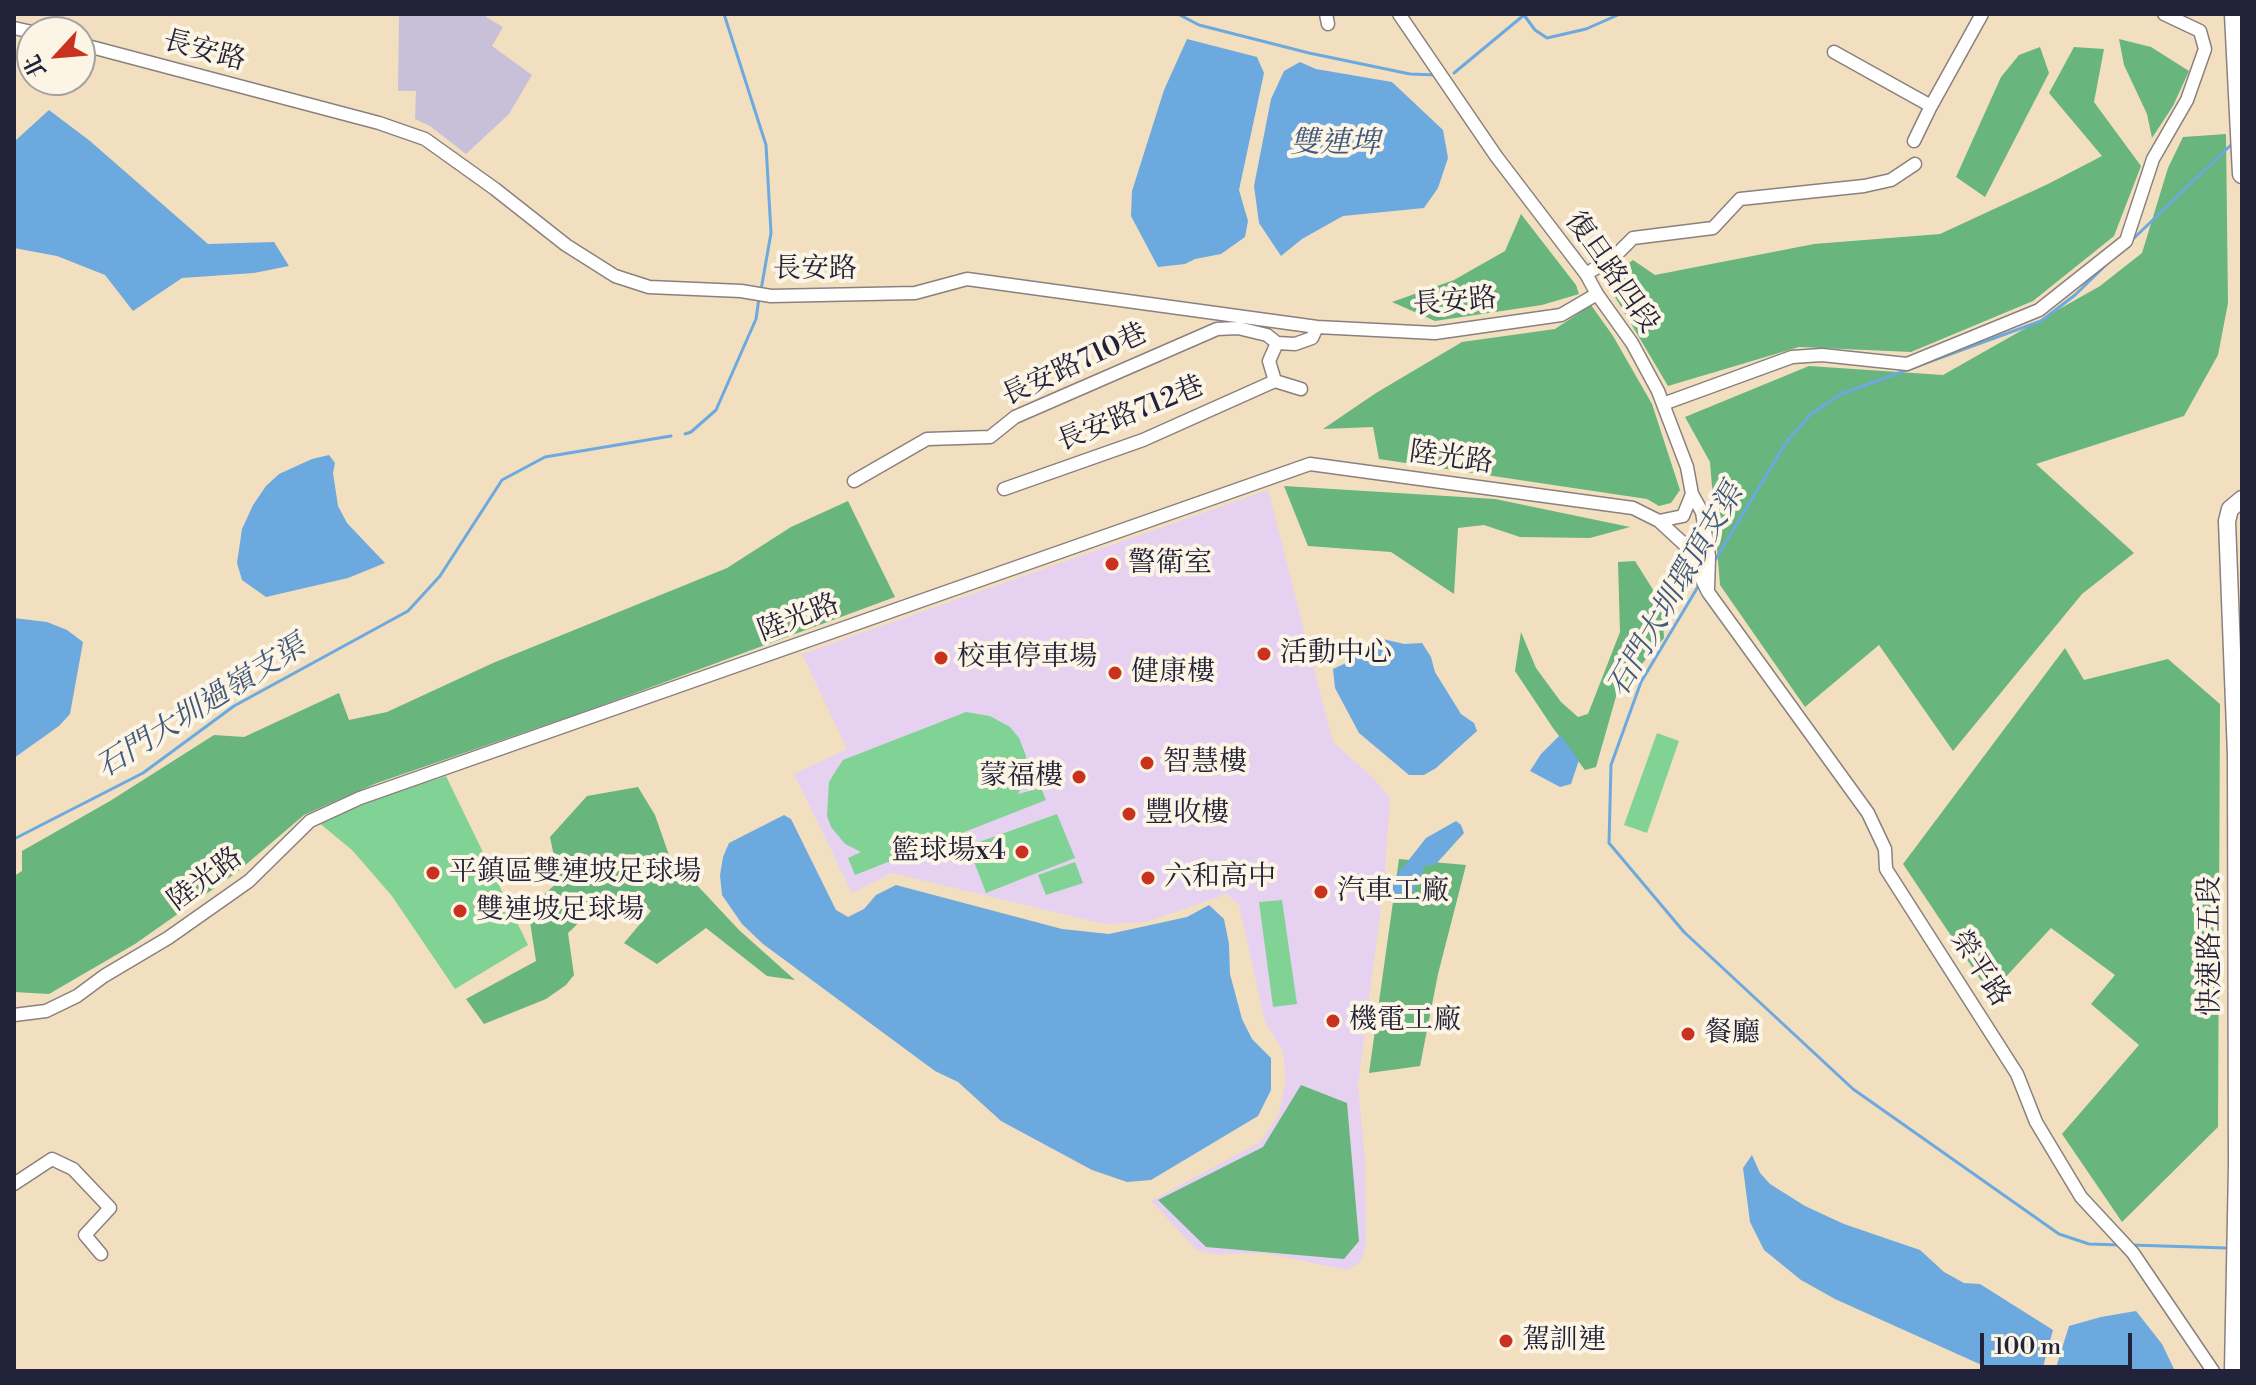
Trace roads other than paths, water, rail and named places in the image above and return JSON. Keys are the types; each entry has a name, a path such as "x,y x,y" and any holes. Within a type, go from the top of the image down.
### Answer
{"highway":[{"path":"2234,14 2242,174"}],"main road":[{"name":"快速路五段","path":"2233,1371 2237,1166 2236,755 2227,521 2230,509 2242,499"}],"street":[{"name":"復旦路四段","path":"1399,14 1496,156 1586,274 1632,343 1663,404 1687,467 1692,494 1702,512 1709,556 1708,592"},
{"path":"1914,141 1982,14"},
{"path":"1663,404 1792,357 1822,355 1907,364 2039,310 2126,241 2153,159 2187,100 2205,49 2200,31 2164,14"},
{"name":"長安路","path":"96,48 379,123 425,139 566,245 615,276 649,287 771,296 915,293 967,279 1317,327 1435,333 1561,315 1597,294"},
{"path":"1834,52 1931,106"},
{"path":"1586,274 1614,257 1633,238 1713,228 1740,199 1864,186 1891,180 1915,164"},
{"path":"1301,389 1275,381 1269,361 1277,343 1295,344 1312,338 1317,327"},
{"name":"長安路710巷","path":"854,481 927,439 990,437 1015,417 1217,329 1238,328 1267,335 1277,343"},
{"name":"長安路712巷","path":"1004,489 1143,440 1275,381"},
{"name":"陸光路","path":"14,1015 46,1011 77,996 249,881 310,821 360,798 1310,464 1633,508 1659,521"},
{"path":"1659,521 1683,516 1692,494"},
{"name":"榮平路","path":"1659,521 1685,545 1708,592 1868,813 1885,849 1886,869 2017,1074 2036,1122 2081,1197 2129,1248 2213,1371"},
{"path":"14,1184 52,1159 73,1169 110,1208 85,1235 101,1254"}],"water":[{"name":"雙連埤","path":"1187,39 1257,57 1264,73 1239,190 1248,221 1245,237 1221,254 1185,264 1158,267 1131,216 1132,191 1164,90"},
{"name":"雙連埤","path":"1300,62 1316,69 1392,82 1443,130 1448,158 1438,188 1424,208 1343,216 1302,239 1281,256 1259,223 1254,186 1271,99 1284,71"},
{"path":"49,110 90,141 208,244 274,242 289,266 254,273 182,278 133,311 105,275 57,256 14,248 16,140"},
{"path":"329,455 335,463 333,473 338,506 347,523 385,563 348,578 266,597 242,580 237,563 242,529 253,505 279,474"},
{"path":"14,618 47,622 67,630 83,642 70,714 59,726 14,758"},
{"path":"1383,639 1404,644 1422,643 1431,657 1435,672 1461,714 1474,723 1477,731 1424,775 1409,775 1359,733 1335,688 1333,669 1346,663 1356,648"},
{"path":"1560,735 1579,760 1571,784 1560,787 1530,771 1541,754"},
{"path":"784,815 791,819 836,910 848,917 864,909 876,895 896,885 1062,929 1109,934 1187,917 1209,905 1224,919 1230,974 1242,1019 1252,1039 1271,1058 1271,1090 1258,1116 1151,1180 1127,1182 1092,1170 1001,1121 958,1082 935,1071 763,944 742,924 722,895 720,875 723,857 729,843"},
{"path":"1456,821 1464,833 1436,864 1425,866 1412,895 1398,896 1393,890 1393,880 1426,838"},
{"path":"1752,1155 1760,1173 1770,1184 1805,1206 1844,1224 1920,1250 1944,1272 1964,1283 1980,1284 2053,1330 2042,1371 1995,1371 1835,1299 1801,1280 1764,1250 1750,1222 1743,1168"},
{"path":"2136,1311 2162,1344 2175,1371 2055,1371 2069,1326"}],"waterway":[{"name":"石門大圳過嶺支渠","path":"724,14 766,145 771,233 761,290"},
{"path":"1178,14 1199,25 1309,53 1410,74 1437,75"},
{"path":"1454,73 1524,15 1535,30 1547,38 1586,29 1620,14"},
{"name":"石門大圳環頂支渠","path":"2132,240 2233,143"},
{"name":"石門大圳環頂支渠","path":"1714,562 1787,441 1811,414 1841,394 2041,321 2075,295 2112,259"},
{"name":"石門大圳過嶺支渠","path":"685,434 716,410 756,319 759,298"},
{"name":"石門大圳過嶺支渠","path":"14,839 143,773 234,706 408,611 440,576 502,480 545,457 671,436"},
{"name":"石門大圳環頂支渠","path":"1699,585 1641,682 1611,765 1609,843 1684,932 1853,1089 2059,1234 2089,1244 2120,1245"},
{"name":"石門大圳環頂支渠","path":"2131,1245 2226,1248"}],"place":[{"name":"警衛室","path":"1112,564"},
{"name":"活動中心","path":"1264,654"},
{"name":"校車停車場","path":"941,658"},
{"name":"健康樓","path":"1115,673"},
{"name":"智慧樓","path":"1147,763"},
{"name":"蒙福樓","path":"1079,777"},
{"name":"豐收樓","path":"1129,814"},
{"name":"籃球場x4","path":"1022,852"},
{"name":"平鎮區雙連坡足球場","path":"433,873"},
{"name":"六和高中","path":"1148,878"},
{"name":"汽車工廠","path":"1321,892"},
{"name":"雙連坡足球場","path":"460,911"},
{"name":"機電工廠","path":"1333,1021"},
{"name":"餐廳","path":"1688,1034"},
{"name":"駕訓連","path":"1506,1341"}]}
